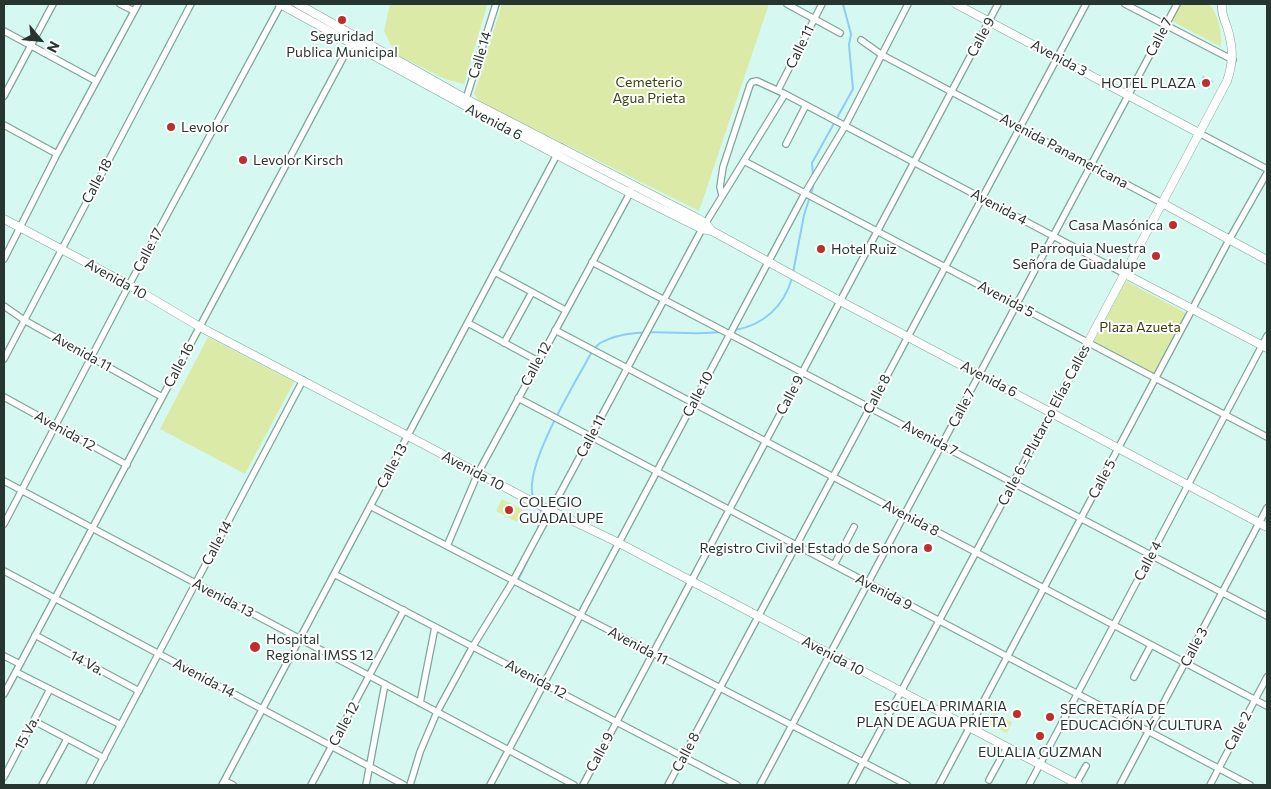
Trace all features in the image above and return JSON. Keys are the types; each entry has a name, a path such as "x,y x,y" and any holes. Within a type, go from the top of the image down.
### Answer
{"main road":[{"name":"Avenida 6","path":"281,4 350,43 464,102 561,147 840,301 1267,527"},
{"name":"Avenida 6","path":"298,4 355,35 464,102 557,155 630,193 704,226"},
{"name":"Avenida 3","path":"956,4 1129,94 1199,133"},
{"name":"Calle 6 - Plutarco Elías Calles","path":"1051,412 1227,81 1233,48 1221,4"},
{"name":"Avenida Panamericana","path":"1162,203 1267,260"},
{"name":"Avenida 10","path":"4,219 128,285 200,327 530,500 619,543 1078,785"},
{"name":"Avenida 4","path":"1125,274 1265,347"}],"street":[{"path":"4,96 53,4"},
{"path":"120,4 134,11"},
{"path":"4,259 57,154 138,4"},
{"name":"Calle 18","path":"4,359 191,4"},
{"name":"Calle 17","path":"4,524 128,285 281,4"},
{"name":"Calle 14","path":"464,102 496,4"},
{"path":"787,4 840,33"},
{"name":"Calle 11","path":"778,90 822,4"},
{"name":"Calle 10","path":"490,785 805,193 844,125 908,4"},
{"name":"Calle 9","path":"582,785 998,4"},
{"name":"Calle 8","path":"668,785 1086,4"},
{"path":"1125,4 1134,6 1232,60"},
{"name":"Calle 7","path":"760,785 1177,4"},
{"path":"4,31 96,81"},
{"name":"Calle 16","path":"4,694 355,35"},
{"name":"Avenida Panamericana","path":"861,40 882,55 1162,203"},
{"name":"Avenida 4","path":"722,195 720,188 723,167 752,82 757,81 778,90 1125,274"},
{"name":"Calle 11","path":"410,785 420,752 437,712 473,646 513,581 548,509 628,368 704,226 785,94"},
{"path":"786,144 806,105"},
{"path":"4,125 57,154"},
{"name":"Avenida 3","path":"1199,133 1267,169"},
{"name":"Calle 13","path":"223,783 561,147"},
{"name":"Avenida 5","path":"744,161 1267,437"},
{"name":"Calle 5","path":"939,785 1229,240 1267,173"},
{"name":"Calle 12","path":"447,546 478,473 630,193 632,185"},
{"name":"Avenida 7","path":"592,262 1267,616"},
{"path":"495,272 565,310"},
{"path":"504,343 532,292"},
{"name":"Avenida 11","path":"4,306 24,320 162,397"},
{"path":"468,323 538,361"},
{"name":"Avenida 8","path":"555,330 1267,706"},
{"name":"Calle 4","path":"1029,785 1225,415 1265,347 1267,336"},
{"name":"Calle 14","path":"89,785 303,380"},
{"name":"Avenida 12","path":"4,397 127,465"},
{"name":"Avenida 9","path":"518,398 1250,785"},
{"name":"Calle 6 - Plutarco Elías Calles","path":"851,785 1051,412"},
{"name":"Avenida 13","path":"4,481 574,785"},
{"name":"Avenida 11","path":"370,506 907,785"},
{"name":"Calle 3","path":"1120,785 1267,508"},
{"path":"834,565 854,527"},
{"name":"Avenida 14","path":"4,571 404,785"},
{"name":"Avenida 12","path":"334,574 737,785"},
{"name":"Calle 12","path":"311,785 404,610"},
{"path":"420,703 435,627"},
{"name":"14 Va.","path":"35,635 140,691"},
{"path":"1134,677 1151,645"},
{"path":"4,656 20,664"},
{"path":"16,672 121,725"},
{"name":"Calle 2","path":"1210,785 1267,677"},
{"path":"366,785 385,684"},
{"name":"15 Va.","path":"4,777 50,689"},
{"path":"34,721 104,758"},
{"path":"42,785 67,738"},
{"path":"989,780 1007,747"},
{"path":"1078,785 1086,766"},
{"path":"223,783 233,785"}],"green space":[{"path":"390,4 486,4 464,84 445,79 399,56 384,31"},
{"name":"Cemeterio Agua Prieta","path":"502,4 769,4 699,211 480,102 474,94"},
{"path":"1180,4 1209,4 1219,24 1221,47 1172,21 1173,15"},
{"name":"Plaza Azueta","path":"1126,281 1186,313 1154,373 1094,341"},
{"path":"208,337 294,382 245,474 160,429"},
{"name":"COLEGIO GUADALUPE","path":"502,499 523,510 517,522 496,511"},
{"path":"993,713 1012,722 1007,733 988,724"}],"water":[{"name":"HOTEL PLAZA","path":"1203,76 1213,81 1209,89 1199,84"}],"waterway":[{"path":"813,175 812,163 853,89 849,45 851,34 843,4"},
{"path":"793,273 804,215 813,183"},
{"path":"735,330 755,324 771,313 784,297 792,278"},
{"path":"534,499 532,486 535,468 542,448 573,385 590,355 600,343 613,337 643,332 720,332"},
{"path":"538,529 541,512 539,507"},
{"path":"519,578 532,551"}],"place":[{"name":"Seguridad Publica Municipal","path":"342,20"},
{"name":"HOTEL PLAZA","path":"1206,83"},
{"name":"Levolor","path":"171,127"},
{"name":"Levolor Kirsch","path":"243,160"},
{"name":"Casa Masónica","path":"1173,225"},
{"name":"Hotel Ruiz","path":"821,249"},
{"name":"Parroquia Nuestra Señora de Guadalupe","path":"1156,256"},
{"name":"COLEGIO GUADALUPE","path":"509,510"},
{"name":"Registro Civil del Estado de Sonora","path":"928,548"},
{"name":"Hospital Regional IMSS 12","path":"255,647"},
{"name":"ESCUELA PRIMARIA PLAN DE AGUA PRIETA","path":"1017,714"},
{"name":"SECRETARÍA DE EDUCACIÓN Y CULTURA","path":"1050,717"},
{"name":"EULALIA GUZMAN","path":"1040,736"}]}
